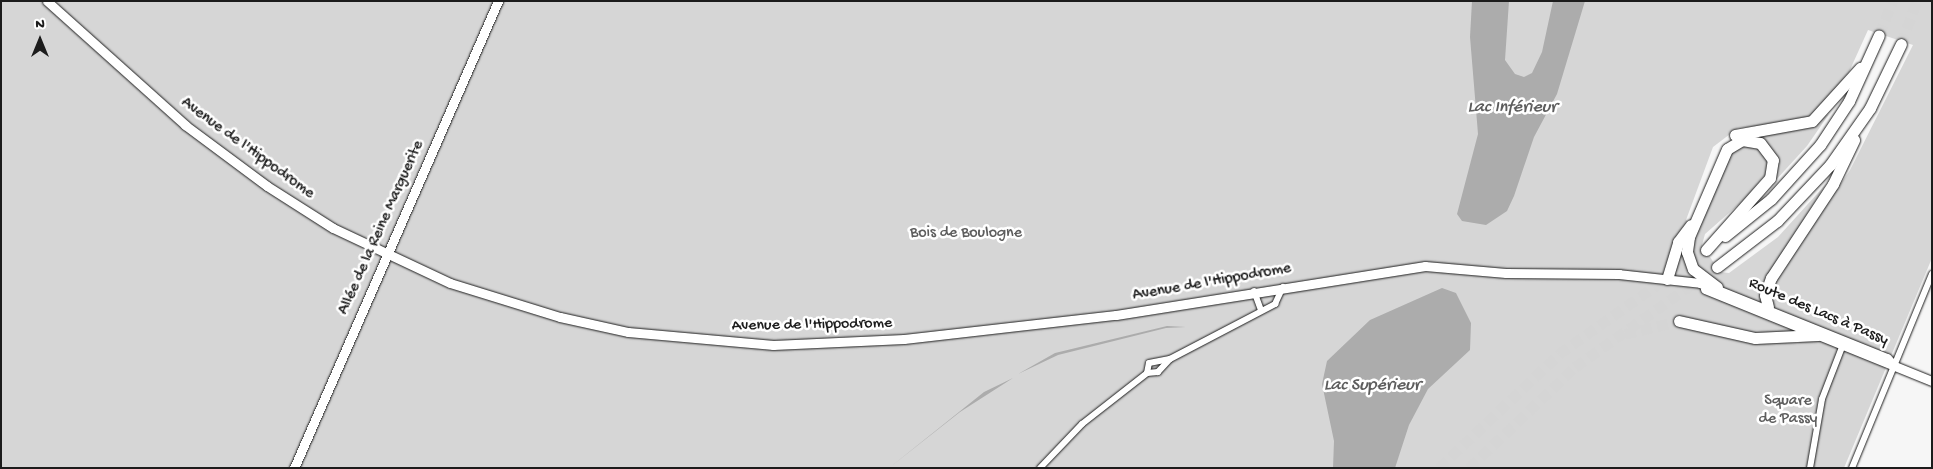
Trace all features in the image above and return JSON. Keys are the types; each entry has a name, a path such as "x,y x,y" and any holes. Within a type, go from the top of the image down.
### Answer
{"highway":[{"path":"1717,287 1695,272 1688,258 1687,243 1709,188 1734,143 1756,141 1772,156 1770,178 1706,250 1758,211 1809,159 1849,101 1879,35"},
{"path":"1768,307 1765,295 1771,278 1833,184 1901,44"},
{"path":"1709,188 1716,154 1726,140 1739,133 1812,122 1873,50"},
{"path":"1717,267 1800,200 1870,108"},
{"path":"1668,278 1678,242 1695,220"},
{"path":"1679,321 1755,338 1818,335"}],"main road":[{"name":"Avenue de l'Hippodrome","path":"47,1 207,142 267,186 387,255 450,283 560,318 690,340 764,345 904,339 1018,328 1400,267 1522,274"},
{"name":"Allée de la Reine Marguerite","path":"294,468 498,1"},
{"name":"Route des Lacs à Passy","path":"1522,274 1668,278 1717,287 1768,307 1932,382"},
{"name":"Route des Lacs à Passy","path":"1681,280 1818,335 1844,343"}],"street":[{"path":"1852,468 1932,274"},
{"path":"1147,373 1149,364 1170,359 1275,304 1283,287"},
{"path":"1254,291 1261,310"},
{"path":"1810,468 1822,399 1844,343"},
{"path":"1040,468 1082,424 1147,373 1158,372 1170,359"}],"green space":[{"name":"Bois de Boulogne","path":"1,1 1932,1 1932,258 1844,468 1,468","holes":["1868,30 1913,45 1850,170 1785,267 1763,284 1826,184 1778,237 1729,273 1720,272 1702,245 1705,234 1745,199 1769,170 1766,154 1751,144 1737,146 1728,155 1698,229 1686,220 1713,147 1738,128 1794,122 1815,114 1849,72","1685,317 1740,332 1796,335 1799,343 1745,342"]},
{"path":"1829,114 1807,146 1774,182 1775,155 1766,142 1752,136 1799,130"}],"water":[{"name":"Lac Inférieur","path":"1472,1 1509,1 1505,60 1515,74 1524,77 1532,73 1542,52 1553,1 1585,1 1557,94 1534,137 1514,196 1507,211 1486,225 1462,221 1457,214 1478,134 1470,37"},
{"name":"Lac Supérieur","path":"1442,288 1456,293 1471,323 1470,350 1428,389 1409,425 1395,468 1333,468 1334,441 1322,384 1327,361 1370,320"},
{"path":"1167,326 1186,327 1166,328 1058,355 1018,374 1055,353"},
{"path":"1013,378 960,412 889,468 984,392"}],"tunnel":[{"path":"1879,35 1893,1"},
{"path":"1901,44 1917,1"},
{"path":"1439,468 1559,354 1706,250"},
{"path":"1469,468 1575,367 1717,267"},
{"path":"1625,334 1679,321"}],"park label":[{"name":"Square de Passy","path":"1788,411"}]}
